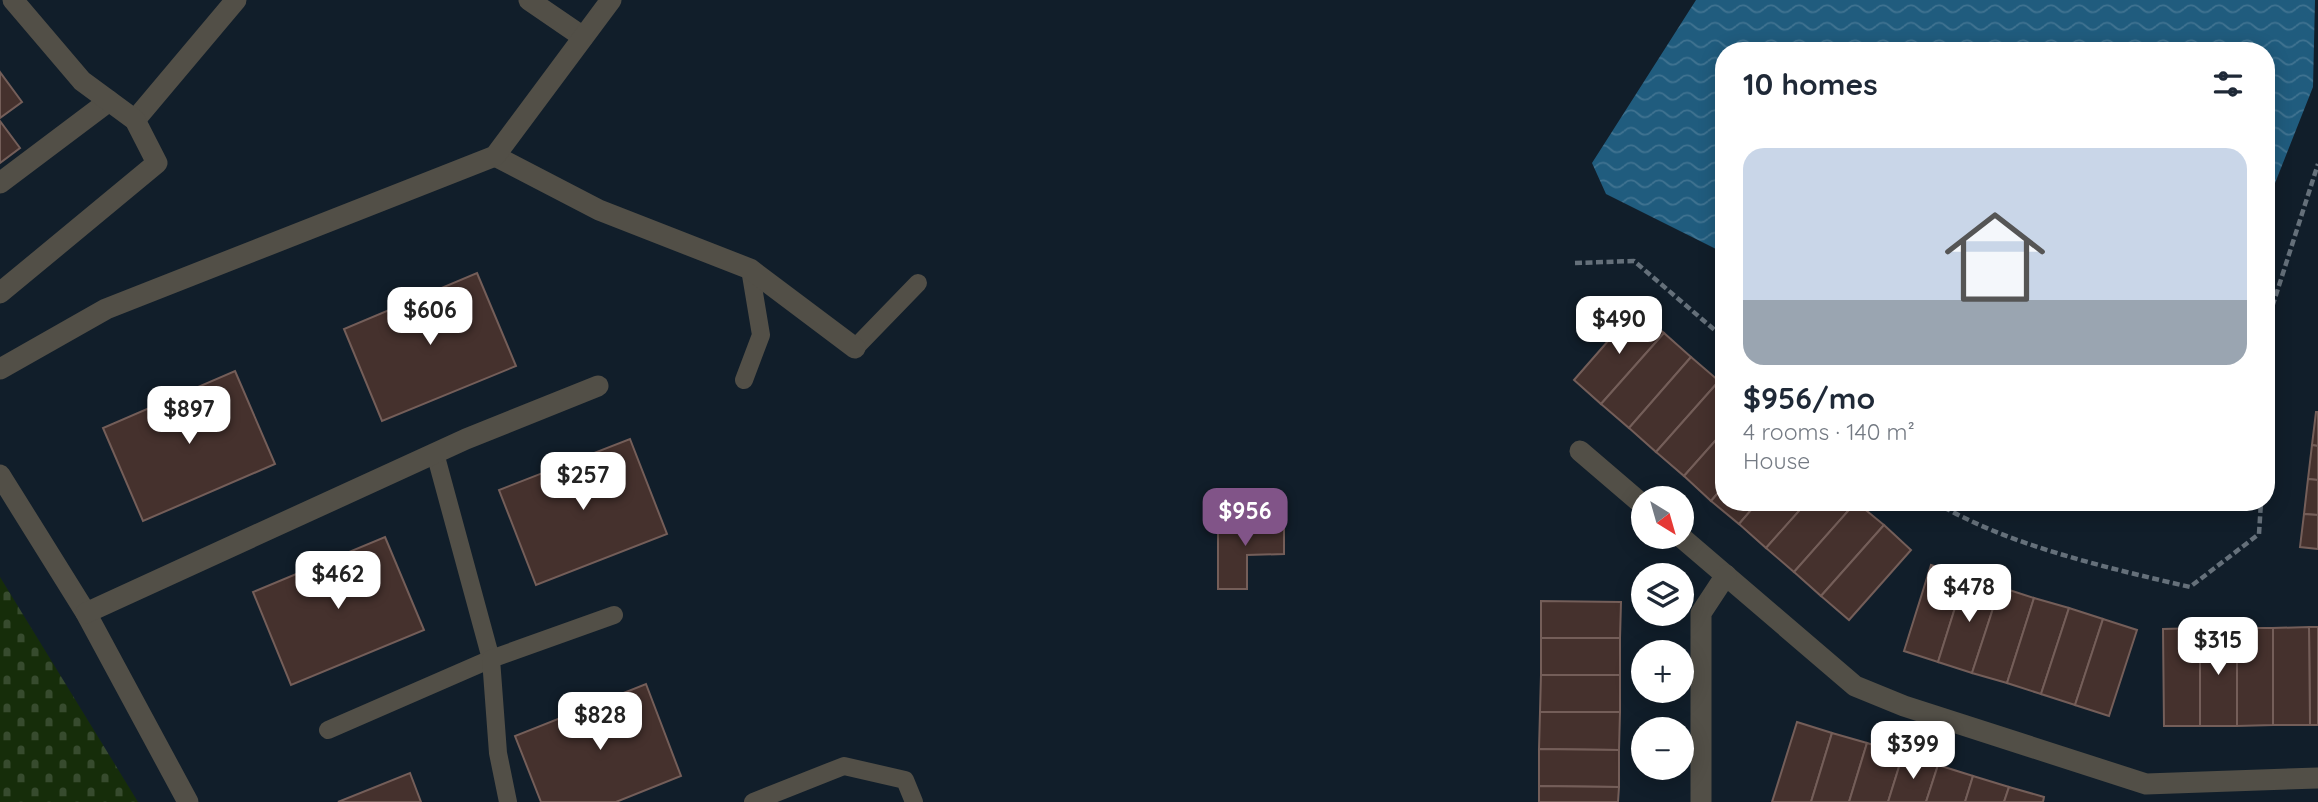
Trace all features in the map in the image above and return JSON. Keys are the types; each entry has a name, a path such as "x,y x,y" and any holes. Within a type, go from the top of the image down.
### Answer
{"street":[{"path":"0,293 157,163 135,120 82,81 13,0"},
{"path":"135,120 236,0"},
{"path":"530,0 583,37"},
{"path":"0,369 106,309 495,156 611,0"},
{"path":"0,183 109,101"},
{"path":"495,156 599,210 750,269 855,348"},
{"path":"86,613 435,453 598,386"},
{"path":"1580,452 1631,495"},
{"path":"0,475 86,613 186,801"},
{"path":"1694,548 1855,686 1904,706 2146,784 2318,778"},
{"path":"1701,802 1701,613 1726,575"}],"lane":[{"path":"744,380 761,335 750,269"},
{"path":"855,348 918,283"},
{"path":"435,453 491,659 498,753 508,802"},
{"path":"328,730 491,659 614,615"},
{"path":"753,802 844,766 905,780 914,802"}],"path":[{"path":"2275,298 2318,164"},
{"path":"1576,263 1634,261 1715,330"},
{"path":"1950,511 1969,523 2119,570 2190,587 2259,534 2260,511"}],"green space":[{"path":"0,577 138,802 0,802"}],"water":[{"path":"1696,0 2315,0 2313,87 2275,183 2275,42 1715,42 1715,248 1606,194 1592,163"}],"building":[{"path":"0,72 22,102 0,118"},
{"path":"0,121 20,148 0,163"},
{"path":"477,273 516,366 382,421 344,329"},
{"path":"1636,309 1664,333 1601,404 1574,380"},
{"path":"1664,333 1691,357 1629,428 1601,404"},
{"path":"1691,357 1715,378 1715,386 1656,452 1629,428"},
{"path":"235,371 275,464 143,521 103,428"},
{"path":"1715,386 1715,441 1684,476 1656,452"},
{"path":"2318,412 2318,446 2312,445"},
{"path":"630,439 667,534 536,585 499,490"},
{"path":"1715,441 1715,496 1711,501 1684,476"},
{"path":"2312,445 2318,446 2318,480 2308,479"},
{"path":"2308,479 2318,480 2318,515 2304,514"},
{"path":"1723,511 1750,511 1739,524"},
{"path":"1750,511 1799,511 1766,548 1739,524"},
{"path":"1799,511 1848,511 1794,572 1766,548"},
{"path":"1848,511 1867,511 1884,525 1821,596 1794,572"},
{"path":"2304,514 2318,515 2318,549 2300,547"},
{"path":"1284,519 1284,554 1247,555 1247,589 1218,589 1218,520"},
{"path":"1884,525 1911,550 1849,620 1821,596"},
{"path":"385,537 424,630 291,685 253,592"},
{"path":"1931,565 1965,576 1938,662 1904,651"},
{"path":"1965,576 2000,587 1972,673 1938,662"},
{"path":"2000,587 2034,598 2007,683 1972,673"},
{"path":"2034,598 2069,608 2041,694 2007,683"},
{"path":"1541,601 1621,602 1620,638 1541,638"},
{"path":"2069,608 2103,619 2075,705 2041,694"},
{"path":"2103,619 2137,630 2109,716 2075,705"},
{"path":"2309,627 2318,627 2318,725 2310,725"},
{"path":"2309,627 2310,725 2273,725 2273,628"},
{"path":"2200,628 2200,726 2164,726 2163,629"},
{"path":"2200,628 2237,628 2237,726 2200,726"},
{"path":"2237,628 2273,628 2273,725 2237,726"},
{"path":"1541,638 1620,638 1620,675 1541,675"},
{"path":"1541,675 1620,675 1620,712 1540,712"},
{"path":"646,684 681,776 616,802 541,802 515,736"},
{"path":"1540,712 1620,712 1619,750 1539,749"},
{"path":"1797,722 1832,733 1811,802 1772,802"},
{"path":"1832,733 1867,743 1849,802 1811,802"},
{"path":"1867,743 1903,754 1888,802 1849,802"},
{"path":"1539,749 1619,750 1619,787 1539,786"},
{"path":"1903,754 1938,765 1926,802 1888,802"},
{"path":"1938,765 1973,776 1965,802 1926,802"},
{"path":"410,773 421,802 338,802"},
{"path":"1973,776 2009,787 2004,802 1965,802"},
{"path":"1539,786 1619,787 1618,802 1539,802"},
{"path":"2009,787 2044,797 2043,802 2004,802"}]}
